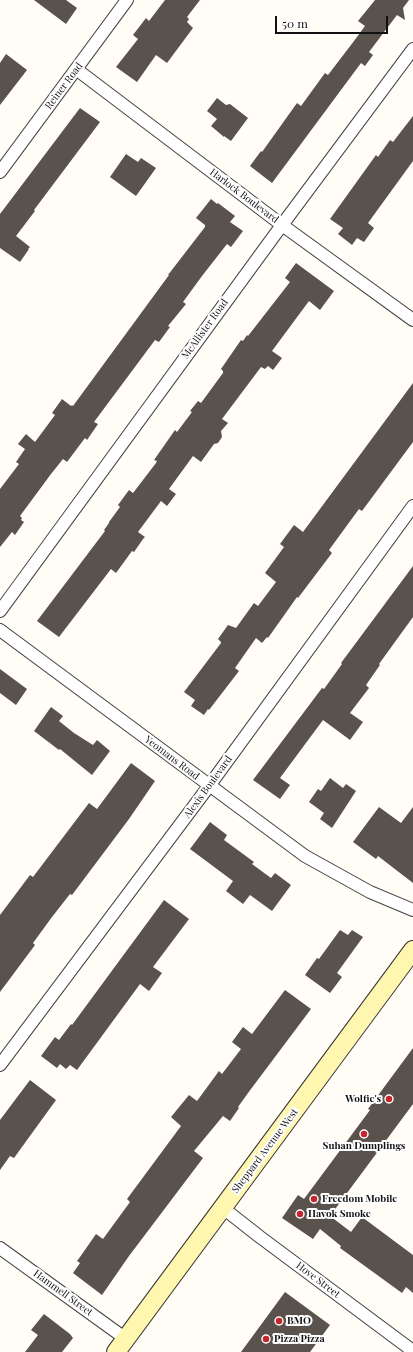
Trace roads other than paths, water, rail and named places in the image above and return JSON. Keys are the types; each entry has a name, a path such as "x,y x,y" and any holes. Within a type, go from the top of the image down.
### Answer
{"main road":[{"name":"Sheppard Avenue West","path":"121,1345 413,950"}],"street":[{"name":"Reiner Road","path":"0,172 127,0"},
{"name":"McAllister Road","path":"0,611 282,225 413,49"},
{"name":"Harlock Boulevard","path":"76,69 282,225 413,320"},
{"name":"Alexis Boulevard","path":"0,1065 209,786 413,506"},
{"name":"Yeomans Road","path":"0,630 305,856 370,892 413,910"},
{"name":"Hove Street","path":"223,1208 413,1351"},
{"name":"Hammell Street","path":"0,1248 121,1345"}],"place":[{"name":"Wolfie's","path":"389,1099"},
{"name":"Suhan Dumplings","path":"364,1134"},
{"name":"Freedom Mobile","path":"314,1199"},
{"name":"Havok Smoke","path":"300,1214"},
{"name":"BMO","path":"279,1321"},
{"name":"Pizza Pizza","path":"266,1339"}]}
